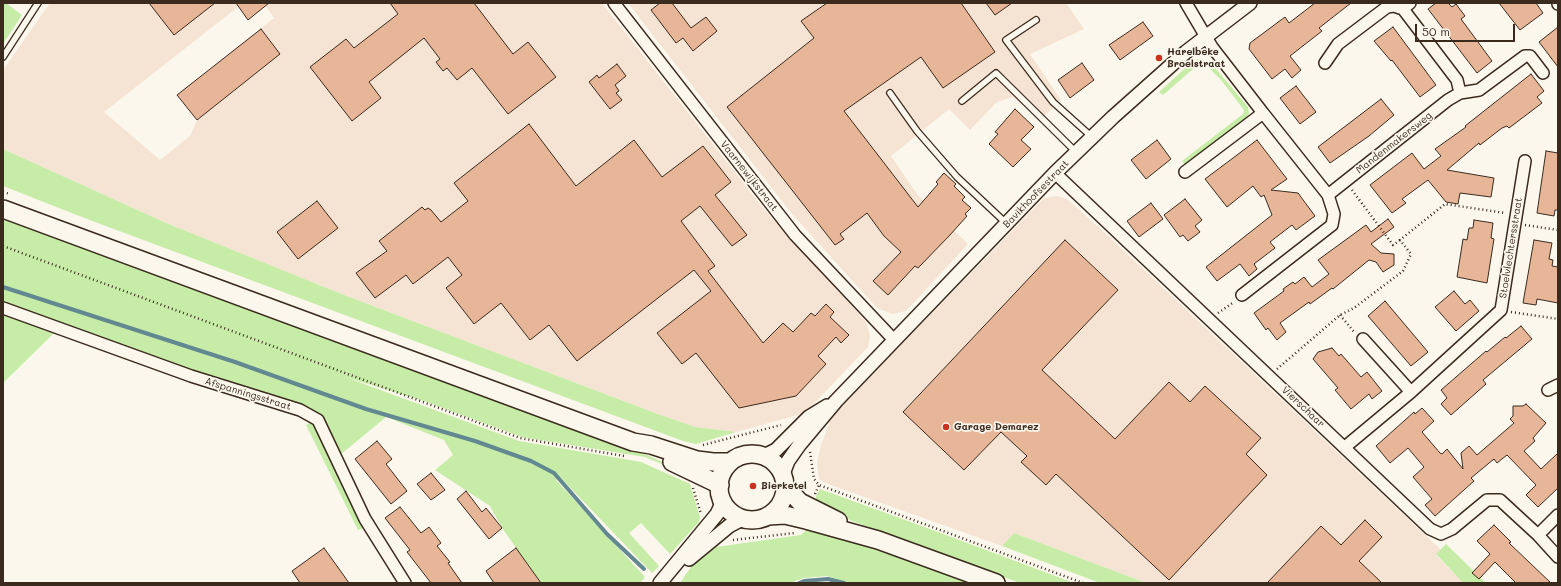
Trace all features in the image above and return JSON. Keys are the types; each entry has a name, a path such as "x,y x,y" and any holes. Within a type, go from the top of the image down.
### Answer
{"main road":[{"path":"3,209 398,357 632,450 721,493"},
{"path":"632,450 651,446 697,460 730,462"},
{"path":"784,480 784,497 776,510 768,516 760,519 744,518 732,513 726,507 721,493 724,469 730,462 747,454 764,456 775,463 784,480 800,502 878,540"},
{"path":"768,516 785,515 878,540 996,583"}],"street":[{"name":"Vaarnewijkstraat","path":"614,3 795,235 894,340"},
{"path":"1186,3 1212,47 1262,113 1328,195 1334,214 1332,225 1242,295"},
{"name":"Bavikhoofsestraat","path":"784,480 788,461 800,444 836,401 1055,173 1118,112 1206,36 1250,3"},
{"path":"1325,63 1338,44 1387,6 1406,6 1457,80 1460,93"},
{"name":"Mandenmakersweg","path":"1328,195 1448,100 1460,93 1479,90 1525,56 1530,56 1543,73"},
{"path":"1185,172 1262,113"},
{"name":"Stoelvlechtersstraat","path":"1345,447 1411,392 1501,310 1524,161"},
{"name":"Vierschaar","path":"1055,173 1430,529 1441,534 1452,529 1487,500 1500,500 1538,535 1558,557"},
{"name":"Afspanningsstraat","path":"3,308 191,376 300,410 318,420 364,519 405,583"},
{"path":"1363,339 1411,392"},
{"name":"Bavikhoofsestraat","path":"764,456 776,450 809,417 836,401"},
{"path":"674,569 679,560 717,514 721,493"},
{"path":"1538,535 1558,515"},
{"path":"660,583 674,569 684,563 729,526 744,518"}],"lane":[{"path":"3,57 38,3"},
{"path":"1036,20 1006,40 1053,102 1092,137"},
{"path":"962,101 996,73 1076,153"},
{"path":"890,93 917,131 957,177 1007,224"}],"path":[{"path":"1345,181 1393,245 1445,204 1516,219 1558,230"},
{"path":"1269,375 1340,315 1354,308 1404,271 1411,254 1400,240"},
{"path":"3,246 520,438 632,450"},
{"path":"1210,319 1242,295"},
{"path":"1501,310 1558,320"},
{"path":"1340,315 1354,333 1363,339"},
{"path":"701,446 779,426"},
{"path":"810,454 814,479 819,485 1083,583"}],"shaded area":[{"path":"50,3 243,3 104,112 160,160 190,136 197,120 177,95 274,18 266,6 268,3 602,3 763,208 866,322 870,336 868,347 805,413 736,432 695,427 344,295 166,223 3,149 3,70"},
{"path":"628,3 1066,3 1084,29 1030,54 1061,100 1040,120 1013,97 997,102 970,130 949,109 891,156 917,194 968,244 906,311 892,314 877,308 792,214"},
{"path":"1057,196 1067,199 1106,234 1441,550 1436,555 1463,583 1146,583 1014,533 1002,546 825,483 819,479 817,463 821,445 832,416 1044,198"}],"green space":[{"path":"3,3 6,3 22,15 3,44"},
{"path":"1199,59 1212,64 1248,107 1249,113 1247,117 1186,166 1182,161 1243,114 1244,110 1221,80 1204,63 1200,63 1163,95 1159,92 1193,61"},
{"path":"3,149 166,223 344,295 695,427 736,432 696,444 683,441 87,219 3,186"},
{"path":"3,216 207,294 647,455 690,474 688,475 645,457 522,437 424,401 345,377 519,441 641,462 690,484 700,518 699,522 670,554 641,523 629,533 659,566 652,573 559,476 556,480 645,577 640,583 541,583 502,528 490,506 435,470 453,455 444,440 386,417 340,455 374,524 358,530 306,425 320,417 301,406 201,373 190,379 54,333 3,383"},
{"path":"820,489 1074,583 1020,583 852,521 820,506 816,501 816,496"},
{"path":"807,529 812,529 897,557 970,583 847,583 827,576 803,578 790,583 680,583 691,567 716,547 801,535"},
{"path":"1014,533 1146,583 1100,583 1002,546"},
{"path":"1446,544 1486,583 1463,583 1436,554"}],"building":[{"path":"149,3 215,3 174,35"},
{"path":"236,3 269,3 248,20"},
{"path":"390,3 474,3 513,54 528,42 556,77 508,114 472,68 457,80 447,68 443,71 436,62 440,59 424,38 369,82 381,98 352,121 310,67 346,39 354,48 398,14"},
{"path":"660,3 672,3 691,28 706,17 717,31 693,51 683,38 676,43 651,10"},
{"path":"827,3 961,3 995,52 943,88 921,57 844,111 918,207 938,184 936,182 944,173 956,184 954,186 965,197 962,200 971,208 965,214 967,216 950,235 918,268 915,266 888,295 873,281 901,252 884,236 867,213 840,234 844,239 835,245 727,107 814,38 801,21"},
{"path":"986,3 1012,3 995,15"},
{"path":"1315,3 1351,3 1319,28 1322,31 1290,56 1301,70 1292,78 1285,69 1272,79 1249,49 1250,43 1285,17 1289,23"},
{"path":"1436,3 1448,3 1452,7 1456,4 1465,16 1461,19 1492,61 1477,73 1428,9"},
{"path":"1499,3 1536,3 1543,13 1520,30"},
{"path":"1143,22 1153,36 1120,60 1109,45"},
{"path":"1393,27 1436,85 1420,97 1392,60 1391,61 1374,41"},
{"path":"1558,27 1558,67 1539,42"},
{"path":"261,29 280,54 197,120 177,95"},
{"path":"1082,63 1094,80 1070,98 1058,80"},
{"path":"617,64 626,76 615,85 619,91 616,93 622,100 610,109 589,82 597,75 599,78"},
{"path":"1531,74 1544,91 1537,97 1542,103 1509,128 1507,126 1502,128 1480,145 1479,143 1447,170 1494,178 1491,197 1460,193 1458,204 1446,202 1428,180 1402,199 1406,203 1392,213 1370,185 1412,153 1424,169 1441,156 1435,149 1466,127 1465,126"},
{"path":"1296,86 1316,112 1300,124 1280,98"},
{"path":"1381,99 1394,115 1369,136 1330,163 1318,147"},
{"path":"1015,109 1034,127 1021,140 1031,149 1013,167 989,144 998,134 995,132"},
{"path":"529,124 576,186 634,140 662,177 703,146 731,182 715,195 747,235 732,246 700,206 681,221 715,266 708,271 763,343 783,323 793,332 811,313 815,316 826,304 834,312 830,317 849,335 841,343 836,337 818,356 826,364 796,396 739,408 696,353 682,364 657,333 711,291 694,270 577,361 549,325 530,340 501,303 474,324 446,288 462,275 448,257 413,284 406,275 375,298 356,273 387,251 379,241 422,207 425,210 428,208 431,210 441,222 468,201 454,183"},
{"path":"1157,140 1171,159 1146,179 1131,160"},
{"path":"1257,140 1287,179 1271,190 1298,193 1315,216 1296,230 1292,225 1270,242 1275,248 1254,264 1257,269 1249,276 1240,264 1217,281 1206,267 1272,215 1264,195 1261,197 1253,186 1227,207 1205,179"},
{"path":"1546,151 1558,153 1558,210 1555,210 1554,216 1537,213"},
{"path":"1185,199 1202,220 1195,226 1200,232 1188,241 1183,235 1180,237 1164,215"},
{"path":"317,201 338,228 298,259 277,232"},
{"path":"1151,203 1163,219 1139,237 1127,221"},
{"path":"1388,219 1394,227 1371,244 1381,253 1394,254 1394,265 1383,272 1376,262 1369,260 1333,289 1332,288 1310,304 1309,302 1280,323 1286,332 1277,340 1268,328 1266,330 1254,313 1284,291 1283,289 1293,282 1295,284 1304,277 1312,287 1329,274 1318,260 1366,225 1371,232"},
{"path":"1474,220 1493,223 1491,238 1494,239 1487,283 1457,277 1463,239 1467,240 1469,228 1473,228"},
{"path":"1065,240 1118,290 1042,370 1115,439 1169,382 1190,402 1205,386 1261,438 1246,454 1267,475 1169,580 1056,474 1046,485 1021,462 1027,456 1001,432 964,470 903,412"},
{"path":"1534,240 1552,243 1549,259 1553,260 1552,266 1558,267 1558,303 1537,299 1536,305 1523,303"},
{"path":"1454,291 1465,304 1470,300 1479,311 1456,331 1435,307"},
{"path":"1385,301 1428,352 1411,366 1368,316"},
{"path":"1521,326 1532,339 1483,380 1486,384 1451,415 1441,404 1447,398 1441,390 1486,351 1487,352"},
{"path":"1332,348 1339,356 1341,354 1361,377 1367,372 1382,391 1372,399 1369,394 1351,409 1335,390 1338,388 1313,359 1318,352"},
{"path":"1526,404 1546,423 1533,438 1535,441 1524,451 1541,469 1558,453 1558,488 1538,507 1526,495 1536,485 1507,455 1497,463 1494,459 1471,478 1474,481 1435,516 1425,505 1432,499 1413,477 1424,467 1408,448 1390,463 1376,446 1414,412 1415,414 1422,408 1434,421 1422,432 1440,453 1442,454 1447,449 1463,469 1461,453 1469,446 1477,455 1514,423 1510,419 1513,416 1513,406 1523,406"},
{"path":"377,441 392,459 386,464 407,491 391,504 355,459"},
{"path":"431,473 445,490 431,500 417,484"},
{"path":"466,491 482,512 486,508 502,528 489,539 457,499"},
{"path":"400,507 421,533 429,527 441,543 437,546 450,562 448,563 462,583 431,583 407,552 410,550 385,518"},
{"path":"1365,520 1382,537 1359,561 1382,583 1267,583 1321,526 1341,545"},
{"path":"1494,525 1511,542 1509,543 1551,583 1516,583 1495,562 1479,579 1472,573 1490,554 1477,541"},
{"path":"324,548 349,583 300,583 292,571"},
{"path":"516,548 541,583 494,583 486,571"}],"waterway":[{"path":"3,287 235,362 366,409 475,441 531,461 554,473 607,534 644,569"},
{"path":"799,583 804,581 828,579 844,583"}],"place":[{"name":"Harelbeke Broelstraat","path":"1159,58"},
{"name":"Garage Demarez","path":"946,427"},
{"name":"Bierketel","path":"753,486"}]}
